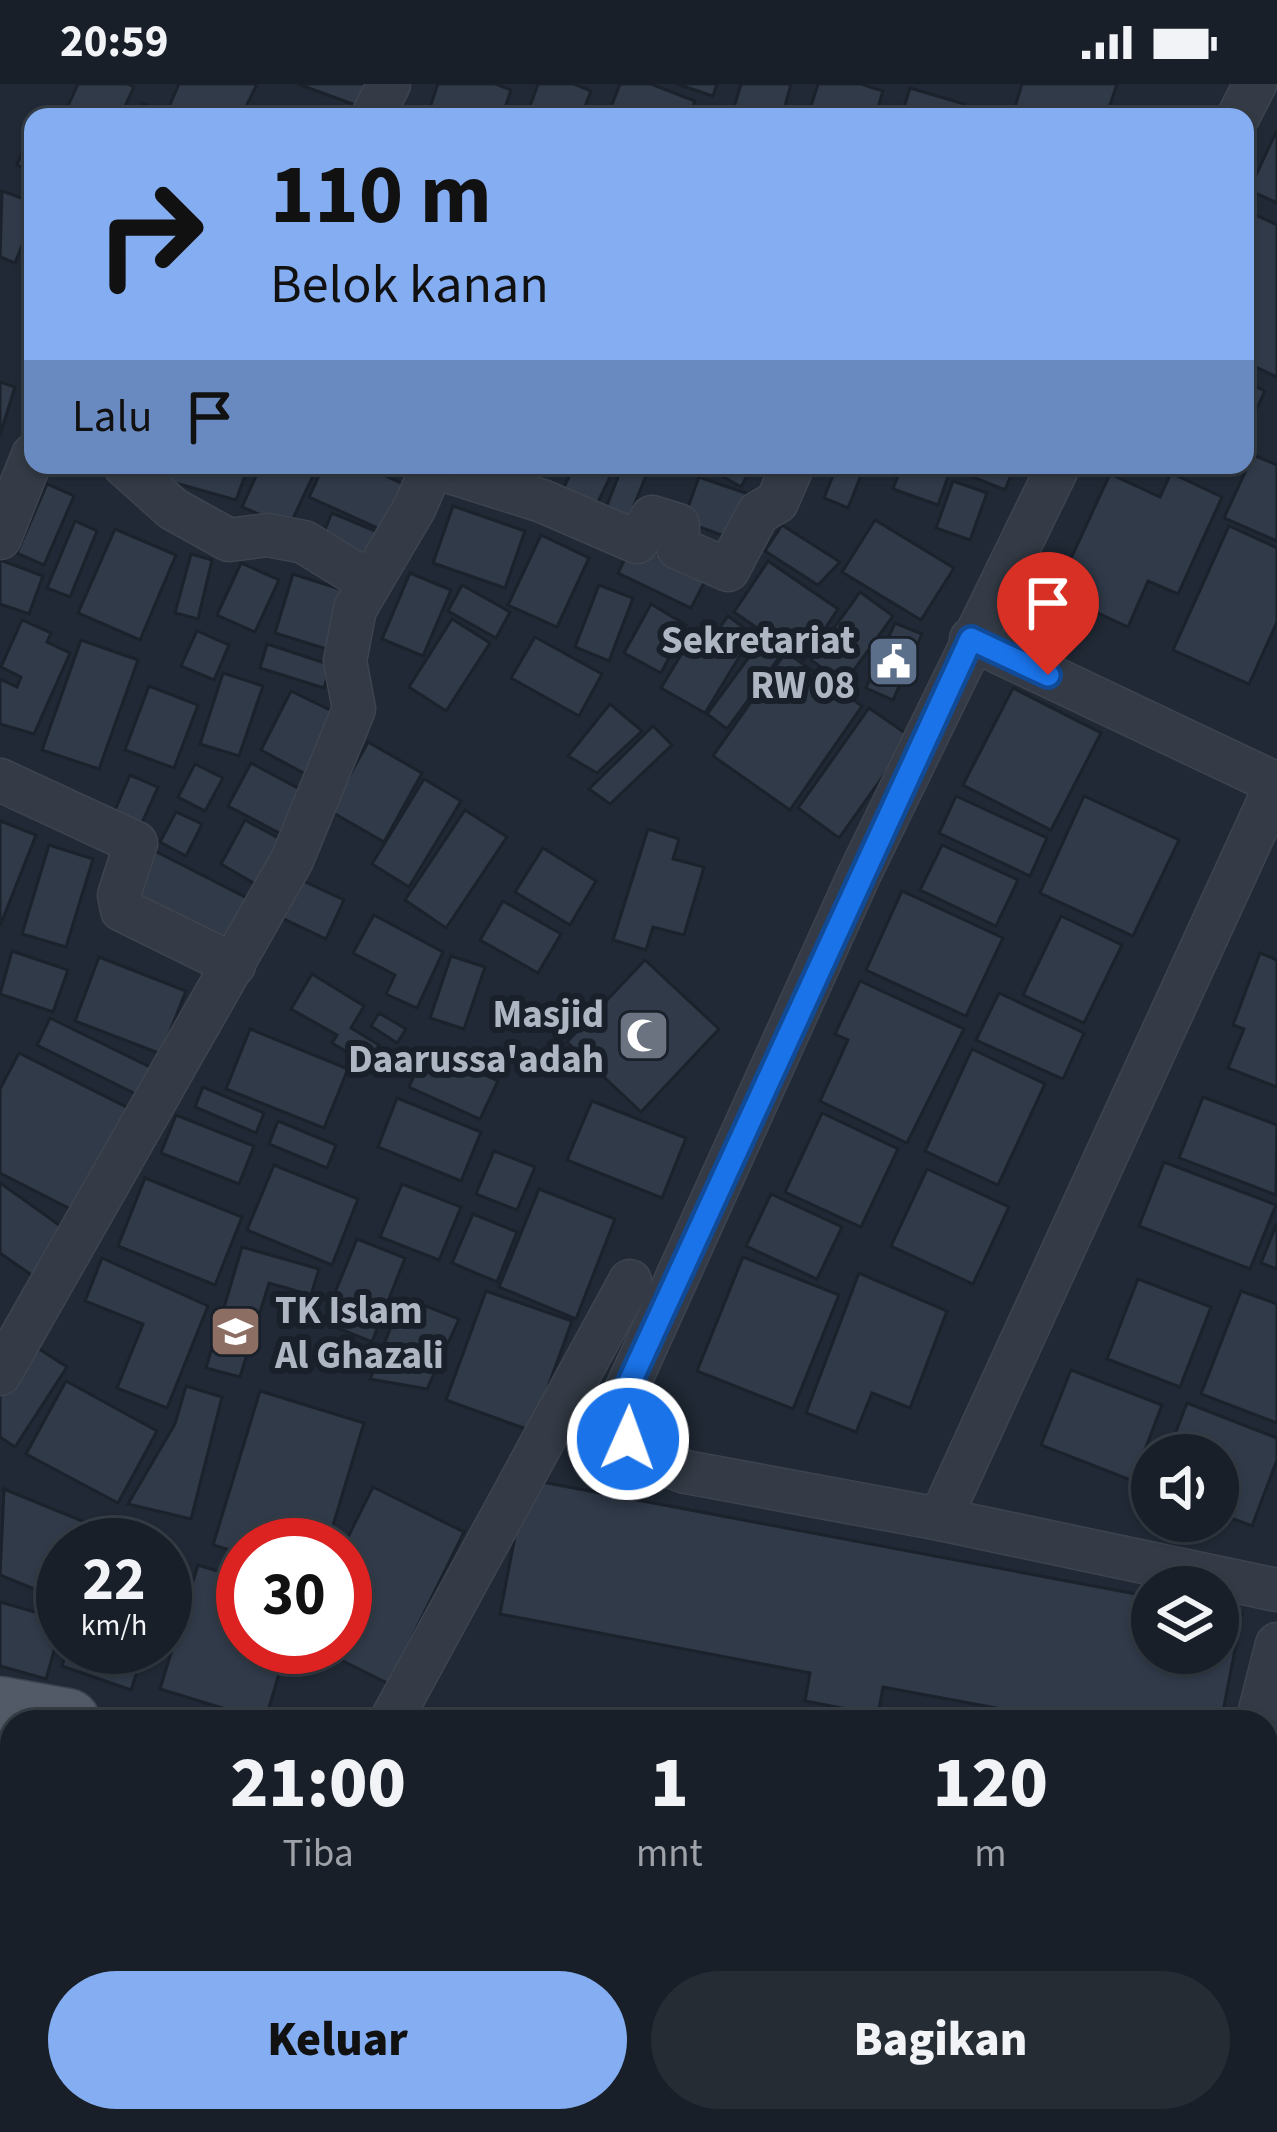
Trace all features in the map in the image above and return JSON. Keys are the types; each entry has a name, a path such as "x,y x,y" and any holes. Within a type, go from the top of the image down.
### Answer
{"street":[{"path":"0,538 25,474"},
{"path":"134,474 173,508 229,539 267,536 304,542 369,582"},
{"path":"0,1374 292,860 323,773 354,709 346,646 369,582 415,507 427,474"},
{"path":"456,474 542,500 637,542 652,517 678,525 678,548 728,570 758,513 777,502 789,474"},
{"path":"1054,474 971,639 623,1397 628,1439 651,1461 686,1472 940,1519 1277,1590"},
{"path":"940,1519 1277,784 971,639"},
{"path":"0,780 136,843 119,895 122,910 234,965"},
{"path":"397,1710 630,1281"},
{"path":"1261,1710 1277,1644"}],"building":[{"path":"78,84 134,87 124,108 68,106"},
{"path":"179,84 257,84 245,108 168,108"},
{"path":"298,84 379,84 370,108"},
{"path":"438,84 496,84 511,90 505,108 430,108"},
{"path":"538,84 574,84 591,91 584,108 529,108"},
{"path":"620,84 651,84 695,101 692,108 611,108"},
{"path":"677,84 717,84 713,96"},
{"path":"741,84 791,84 784,108 734,108"},
{"path":"818,84 861,84 883,91 878,108 811,106"},
{"path":"1022,84 1117,84 1109,108 1015,108"},
{"path":"910,88 964,104 963,108 904,108"},
{"path":"1277,130 1277,203 1254,192 1254,179"},
{"path":"2,191 24,199 24,240 15,263 0,257"},
{"path":"1254,214 1277,225 1277,377 1254,366"},
{"path":"0,382 15,387 0,435"},
{"path":"1254,386 1265,391 1254,414"},
{"path":"1254,455 1277,465 1277,541 1224,518 1244,474 1254,474"},
{"path":"151,474 246,474 236,500"},
{"path":"257,474 314,474 289,527 242,507"},
{"path":"320,474 382,474 414,489 393,535 309,497"},
{"path":"570,474 612,474 592,514 559,497"},
{"path":"619,474 647,474 626,525 603,515"},
{"path":"719,474 748,474 741,487"},
{"path":"833,474 861,474 848,508 824,498"},
{"path":"899,474 949,474 938,505 893,489"},
{"path":"968,474 1011,474 1005,490"},
{"path":"1110,474 1160,497 1173,474 1222,497 1178,594 1148,581 1128,627 1055,593"},
{"path":"699,477 754,496 738,541 683,521"},
{"path":"953,481 987,493 970,540 936,528"},
{"path":"47,484 74,496 44,565 17,553"},
{"path":"453,506 525,531 505,588 433,563"},
{"path":"332,513 392,538 380,566 320,541"},
{"path":"875,520 954,568 921,620 842,572"},
{"path":"75,521 97,531 70,597 47,588"},
{"path":"782,525 840,562 818,585 765,551"},
{"path":"1229,526 1277,548 1277,622 1249,684 1173,650"},
{"path":"115,529 176,555 140,640 78,613"},
{"path":"541,535 589,558 557,627 508,605"},
{"path":"633,542 706,579 691,608 618,573"},
{"path":"191,554 212,560 198,619 175,613"},
{"path":"0,560 43,576 29,614 0,604"},
{"path":"768,561 838,609 804,660 734,612"},
{"path":"241,563 279,580 255,632 217,615"},
{"path":"410,573 451,590 423,656 382,639"},
{"path":"293,574 355,594 336,652 275,633"},
{"path":"462,585 510,612 496,638 448,611"},
{"path":"599,585 633,598 609,661 575,647"},
{"path":"860,592 893,616 844,684 811,660"},
{"path":"651,604 686,625 661,673 624,653"},
{"path":"728,616 781,655 727,729 707,714 749,657 716,633"},
{"path":"452,619 490,643 446,711 409,687"},
{"path":"22,620 51,633 47,642 70,653 34,734 0,724 0,679 17,687 21,677 1,667"},
{"name":"Sekretariat RW 08","path":"895,623 922,634 893,700 866,688"},
{"path":"697,628 741,654 705,713 661,688"},
{"path":"197,631 229,645 214,680 181,666"},
{"path":"535,637 602,674 579,716 511,678"},
{"path":"81,640 138,660 99,769 42,750"},
{"path":"267,644 331,665 324,688 260,668"},
{"path":"786,652 862,706 790,810 713,756"},
{"path":"223,673 263,686 239,756 200,744"},
{"path":"149,686 198,705 174,768 125,750"},
{"path":"1013,688 1101,733 1051,830 963,785"},
{"path":"291,691 342,716 311,777 261,750"},
{"path":"610,704 642,731 597,773 568,756"},
{"path":"869,708 911,737 839,838 798,808"},
{"path":"653,726 672,745 610,804 589,789"},
{"path":"368,742 422,773 384,842 330,811"},
{"path":"251,763 305,792 283,835 228,806"},
{"path":"195,764 223,778 205,811 178,797"},
{"path":"130,775 158,787 140,827 113,815"},
{"path":"424,779 461,801 409,887 372,864"},
{"path":"956,796 1047,838 1030,876 939,833"},
{"path":"1084,796 1179,840 1133,936 1040,893"},
{"path":"465,810 507,837 446,928 405,900"},
{"path":"176,812 202,824 186,856 160,842"},
{"path":"245,820 282,840 257,885 221,864"},
{"path":"0,821 36,835 0,926"},
{"path":"648,829 679,839 673,859 704,867 684,935 653,927 646,950 613,940"},
{"path":"49,845 93,859 66,947 22,934"},
{"path":"942,845 1018,880 996,926 920,890"},
{"path":"149,848 259,904 232,957 122,901"},
{"path":"543,848 596,881 570,925 515,892"},
{"path":"301,880 344,900 326,939 282,918"},
{"path":"902,891 1003,938 966,1016 866,970"},
{"path":"503,901 561,934 538,973 480,940"},
{"path":"374,915 443,952 417,1008 386,994 395,975 353,953"},
{"path":"1061,916 1122,945 1084,1023 1023,995"},
{"path":"12,951 68,970 53,1012 0,994"},
{"path":"1260,953 1277,960 1277,1087 1228,1068 1244,1029 1233,1025"},
{"path":"451,956 485,967 464,1029 430,1018"},
{"path":"99,957 186,991 161,1054 75,1021"},
{"name":"Masjid Daarussa'adah","path":"645,960 719,1029 641,1112 567,1042"},
{"path":"312,974 364,1006 351,1028 379,1045 367,1064 332,1043 337,1035 291,1009"},
{"path":"860,981 964,1029 907,1143 820,1101 848,1040 835,1034"},
{"path":"999,993 1084,1033 1063,1079 976,1040"},
{"path":"379,1013 406,1029 397,1043 371,1026"},
{"path":"50,1018 154,1069 140,1096 37,1045"},
{"path":"250,1029 348,1069 324,1128 226,1089"},
{"path":"426,1049 498,1081 480,1119 409,1087"},
{"path":"972,1049 1045,1084 998,1185 925,1151"},
{"path":"19,1053 140,1114 86,1217 0,1173 0,1089"},
{"path":"203,1087 264,1113 256,1133 195,1107"},
{"path":"1203,1097 1277,1125 1276,1195 1179,1158"},
{"path":"397,1098 481,1132 461,1181 378,1147"},
{"path":"592,1101 686,1138 662,1198 567,1160"},
{"path":"822,1113 898,1149 861,1227 785,1192"},
{"path":"176,1115 254,1146 239,1184 161,1153"},
{"path":"278,1121 336,1145 327,1168 269,1144"},
{"path":"494,1151 535,1167 517,1210 476,1194"},
{"path":"1164,1162 1276,1205 1250,1269 1139,1226"},
{"path":"274,1165 358,1199 332,1265 247,1230"},
{"path":"927,1169 1009,1207 973,1284 891,1246"},
{"path":"145,1178 242,1217 215,1285 118,1246"},
{"path":"0,1183 76,1237 43,1283 0,1253"},
{"path":"402,1184 461,1207 439,1260 380,1237"},
{"path":"539,1189 615,1219 576,1319 499,1287"},
{"path":"771,1194 842,1227 817,1279 746,1246"},
{"path":"473,1214 517,1232 497,1282 452,1263"},
{"path":"1277,1223 1277,1269 1261,1263"},
{"path":"357,1239 405,1258 372,1342 323,1322"},
{"name":"TK Islam Al Ghazali","path":"242,1247 319,1269 311,1295 269,1283 240,1377 206,1368"},
{"path":"743,1257 839,1295 793,1409 697,1371"},
{"path":"102,1258 208,1306 167,1408 117,1388 143,1324 85,1301"},
{"path":"859,1273 947,1311 910,1408 872,1393 856,1432 806,1413"},
{"path":"1138,1279 1211,1307 1180,1387 1107,1359"},
{"path":"486,1291 572,1321 532,1431 446,1400"},
{"path":"1241,1291 1277,1304 1277,1423 1201,1394"},
{"path":"403,1297 459,1319 427,1389 370,1379"},
{"path":"33,1345 67,1367 15,1447 0,1437 0,1397"},
{"path":"1071,1370 1162,1405 1151,1434 1131,1434 1131,1480 1041,1445"},
{"path":"66,1381 157,1431 118,1503 26,1454"},
{"path":"186,1386 222,1397 191,1518 128,1504 175,1424"},
{"path":"260,1391 364,1423 335,1518 221,1518"},
{"path":"1187,1403 1277,1438 1277,1460 1252,1526 1239,1521 1239,1434 1175,1434"},
{"path":"526,1479 1131,1593 1131,1674 1230,1674 1223,1710 1007,1710 883,1687 879,1710 852,1710 805,1701 810,1673 500,1614"},
{"path":"373,1487 464,1532 389,1684 369,1674 372,1518 358,1518"},
{"path":"4,1489 75,1518 36,1518 36,1590 0,1575"},
{"path":"198,1565 216,1571 216,1674 279,1674 268,1710 229,1710 160,1689 165,1674 192,1674 192,1585"},
{"path":"0,1602 36,1612 36,1674 47,1674 46,1679 0,1666"},
{"path":"85,1674 136,1674 131,1690"}],"place":[{"name":"Sekretariat RW 08","path":"894,661"},
{"name":"Masjid Daarussa'adah","path":"643,1035"},
{"name":"TK Islam Al Ghazali","path":"236,1331"}],"route":[{"path":"628,1439 623,1397 859,874 971,639 1048,675"}]}
